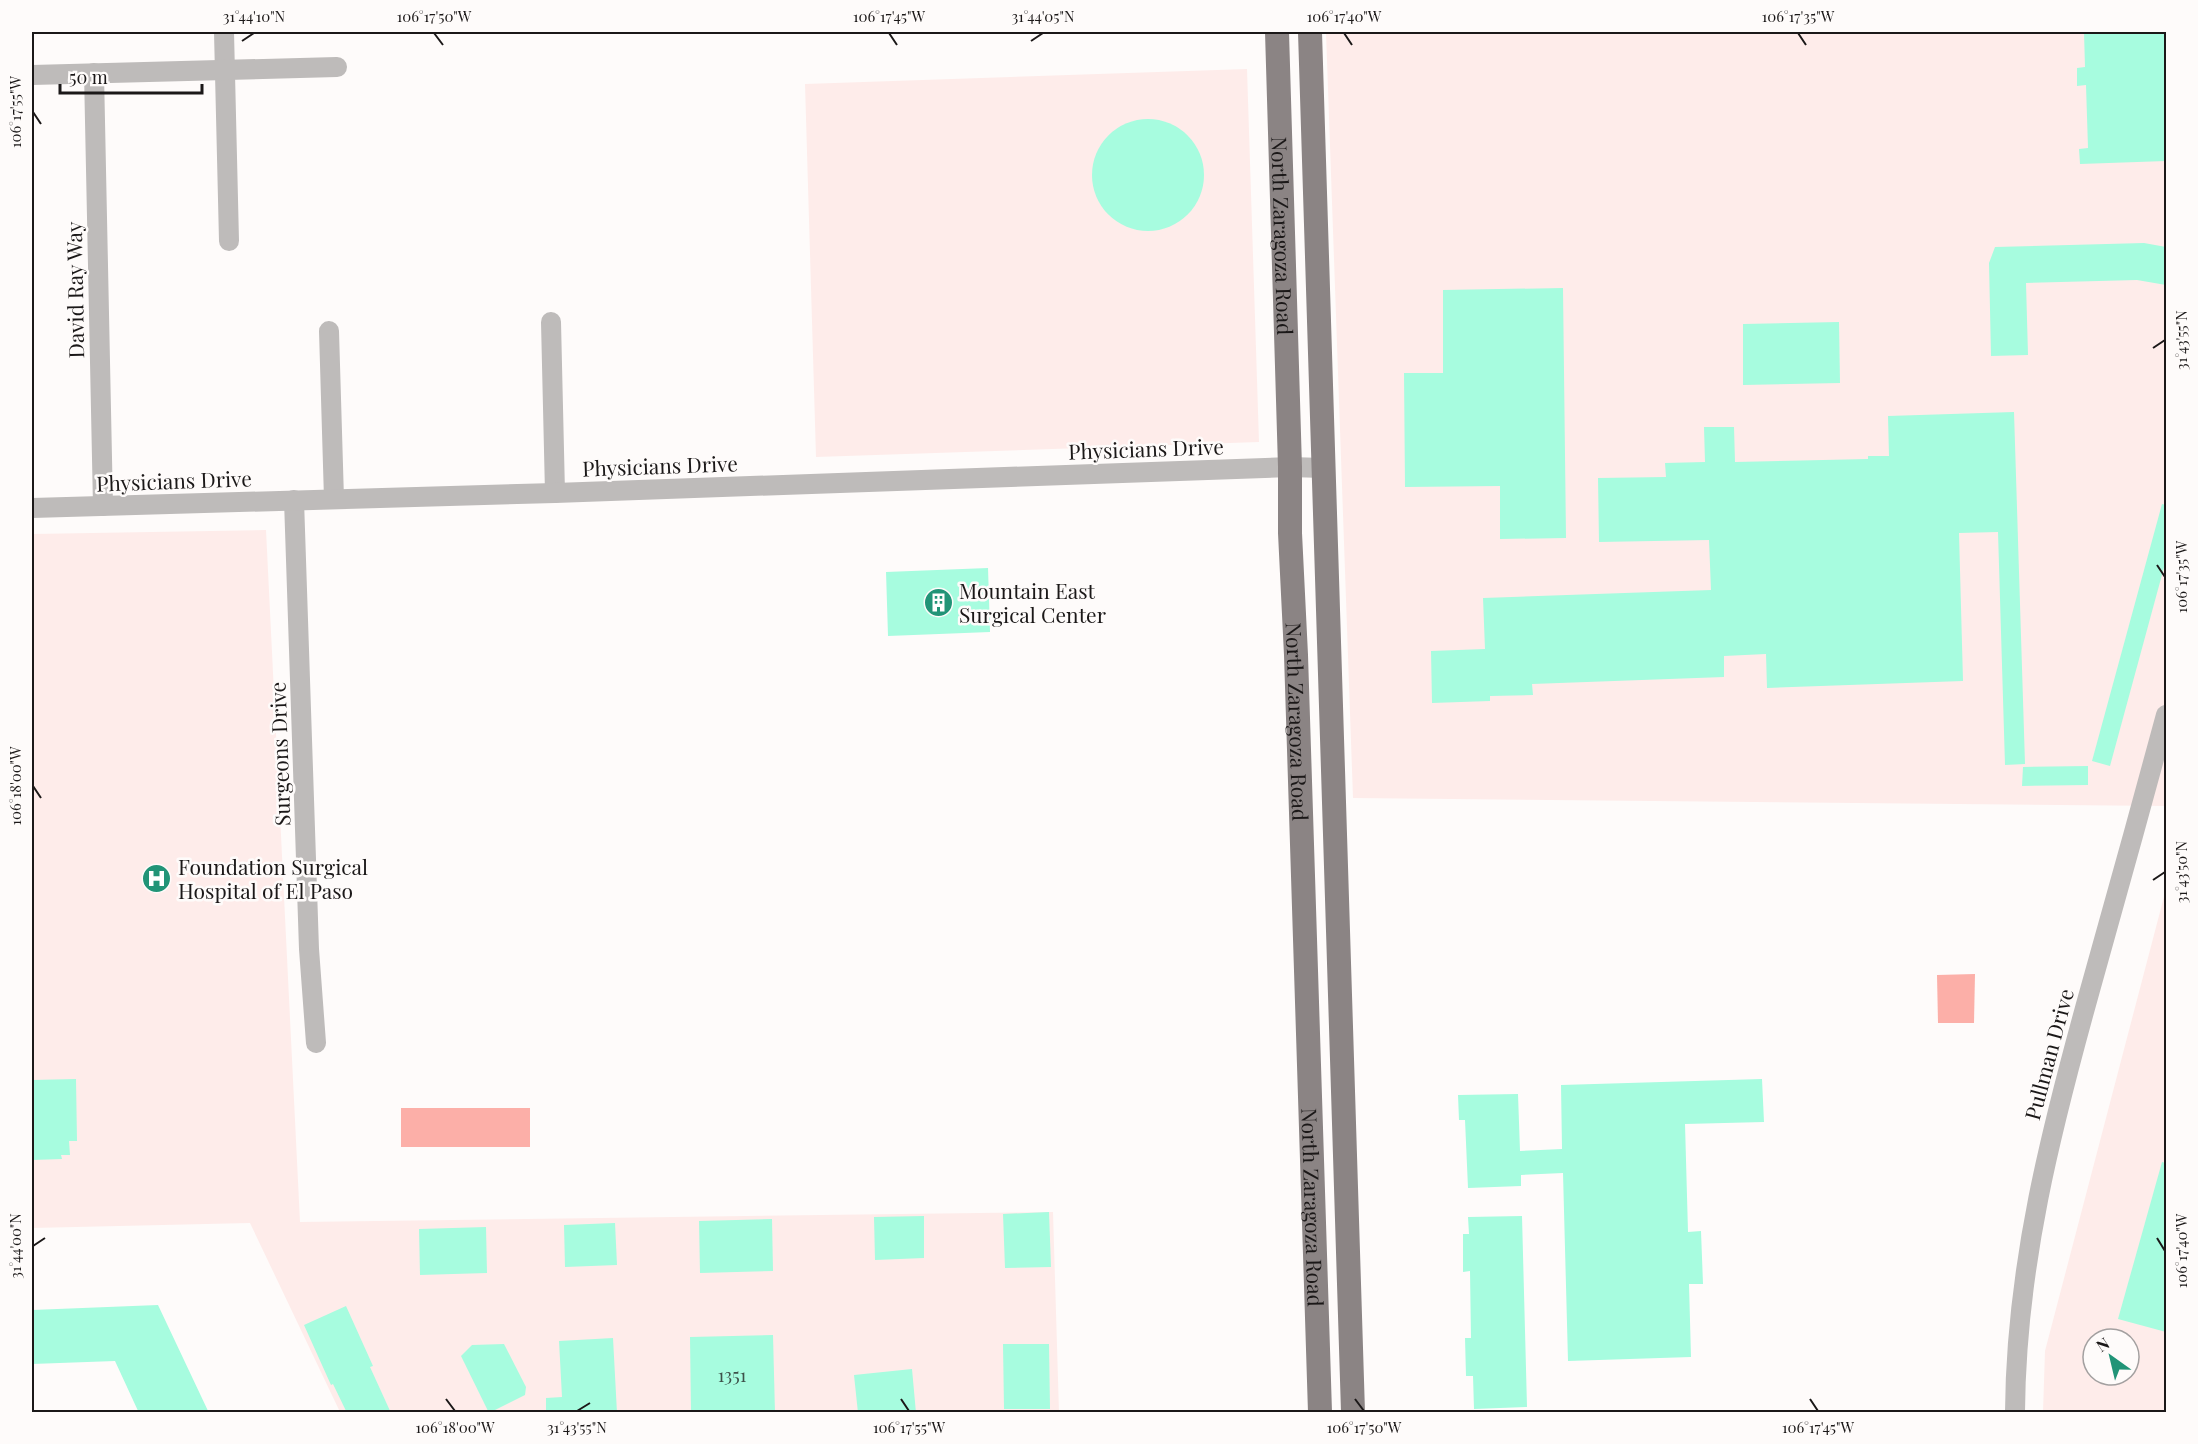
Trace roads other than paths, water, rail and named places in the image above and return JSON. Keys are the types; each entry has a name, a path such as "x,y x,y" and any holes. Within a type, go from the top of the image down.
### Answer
{"main road":[{"name":"North Zaragoza Road","path":"1277,32 1290,533 1296,656 1320,1413"},
{"name":"North Zaragoza Road","path":"1310,32 1353,1413"},
{"path":"1281,179 1296,199 1298,252 1302,272 1319,282"},
{"path":"1305,948 1318,962 1325,993 1339,1011"}],"street":[{"path":"224,32 229,241"},
{"path":"32,75 337,67"},
{"name":"David Ray Way","path":"94,73 103,506"},
{"path":"551,322 555,493"},
{"path":"329,331 334,499"},
{"name":"Physicians Drive","path":"32,508 555,493 1290,467 1323,468"},
{"name":"Surgeons Drive","path":"294,500 309,949 316,1043"},
{"name":"Pullman Drive","path":"2015,1413 2015,1378 2025,1266 2048,1150 2166,715"}],"place":[{"name":"Mountain East Surgical Center","path":"938,602"},
{"name":"Foundation Surgical Hospital of El Paso","path":"157,878"}]}
